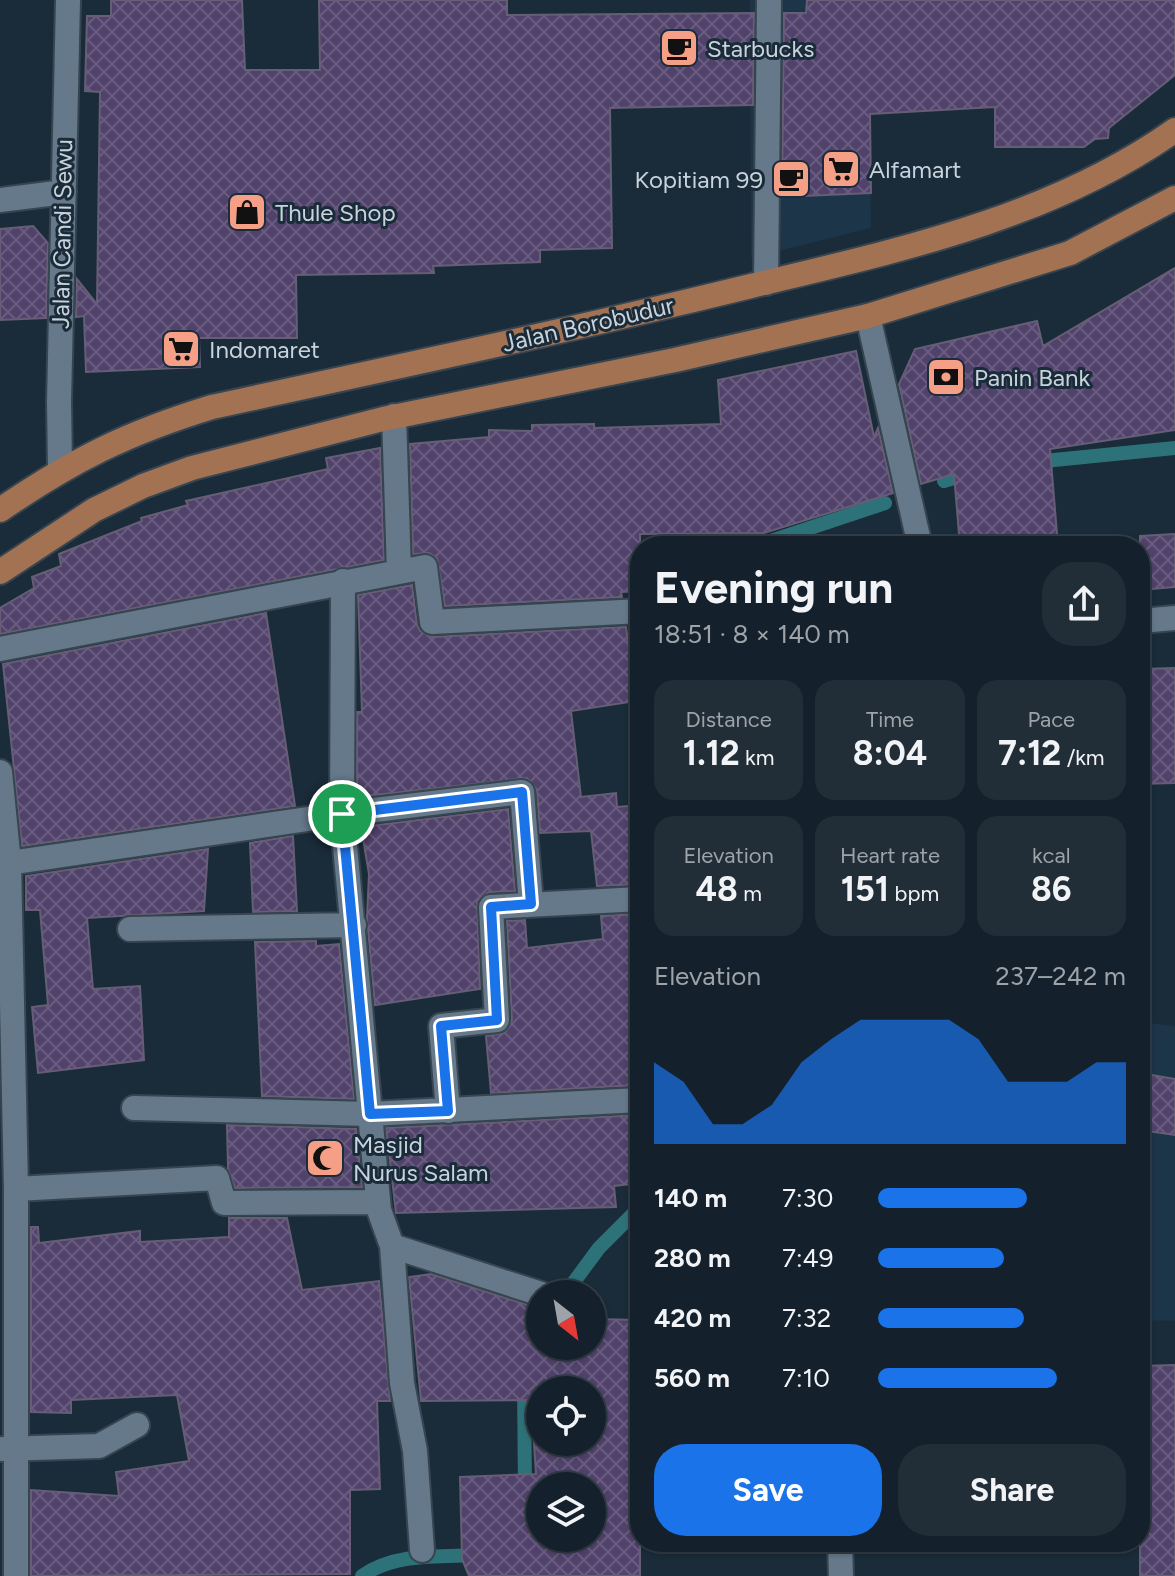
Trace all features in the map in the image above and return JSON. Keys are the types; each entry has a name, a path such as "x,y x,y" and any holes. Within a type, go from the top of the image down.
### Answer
{"main road":[{"name":"Jalan Borobudur","path":"0,510 60,469 142,429 212,407 766,283 941,236 1045,200 1142,153 1175,130"},
{"name":"Jalan Borobudur","path":"0,572 94,510 143,486 280,444 394,416 675,360 868,316 1070,253 1175,198"}],"street":[{"name":"Jalan Candi Sewu","path":"60,469 68,0"},
{"path":"766,283 769,0"},
{"path":"0,200 64,192"},
{"path":"868,316 918,536"},
{"path":"394,416 399,572"},
{"path":"0,649 425,567 432,622 511,615 630,611"},
{"path":"343,581 342,814 378,1202 392,1246 402,1383 415,1451 422,1550"},
{"path":"1150,620 1175,618"},
{"path":"0,772 9,863 16,1189 9,1315 8,1449 16,1576"},
{"path":"9,863 342,814 522,792 531,904"},
{"path":"448,1111 441,1026 497,1020 491,907 630,899"},
{"path":"130,929 354,925"},
{"path":"134,1108 370,1114 630,1101"},
{"path":"16,1189 217,1178 224,1203 378,1202"},
{"path":"392,1246 526,1289"},
{"path":"8,1449 99,1446 137,1425"},
{"path":"840,1552 841,1576"}],"shaded area":[{"path":"750,0 869,0 871,228 751,258"},
{"path":"1150,1023 1175,1026 1175,1321 1150,1320"}],"building":[{"path":"111,0 242,0 245,70 320,70 319,0 507,0 507,15 754,13 753,105 610,108 612,248 540,250 540,262 433,266 434,273 296,275 297,338 199,338 200,367 86,372 84,316 76,317 77,279 97,304 100,92 85,91 87,16 111,16"},
{"path":"807,0 1175,0 1175,75 1109,128 1108,138 1095,139 1084,147 995,147 995,107 870,114 871,193 782,197 784,13 806,13"},
{"path":"33,226 48,243 46,318 0,320 0,229"},
{"path":"1175,268 1175,430 1050,449 1057,536 959,536 954,474 921,484 899,384 915,349 1037,321 1043,346"},
{"path":"856,351 874,437 878,428 893,493 764,533 630,536 630,592 621,592 622,597 445,606 437,558 429,553 413,554 410,444 489,437 489,430 532,431 532,425 594,424 594,428 721,424 718,380"},
{"path":"380,448 384,560 0,634 0,608 34,588 32,577 61,566 59,554 142,521 141,518 188,505 186,501 328,469 326,458"},
{"path":"1175,534 1175,587 1150,589 1150,536 1140,536"},
{"path":"412,585 417,625 420,631 432,637 626,627 630,657 630,702 571,711 581,797 616,793 617,807 630,806 630,884 597,886 591,831 540,833 537,790 527,778 357,797 357,712 362,712 358,595"},
{"path":"266,613 295,806 22,846 3,664"},
{"path":"1175,668 1175,783 1150,784 1150,669"},
{"path":"508,809 515,891 489,892 477,901 480,989 375,1005 367,918 369,874 361,827"},
{"path":"293,836 297,911 253,912 250,843"},
{"path":"208,849 204,911 87,918 93,989 140,986 144,1060 38,1073 32,1007 48,1005 40,910 26,910 26,876"},
{"path":"630,915 630,1086 491,1093 486,1036 505,1033 512,1020 507,921 525,920 527,948 603,939 601,916"},
{"path":"316,941 316,946 339,944 354,1099 262,1096 255,942"},
{"path":"1150,1075 1175,1079 1175,1135 1150,1131"},
{"path":"630,1116 630,1184 614,1186 616,1207 396,1213 386,1128"},
{"path":"227,1125 356,1129 362,1187 235,1188 228,1168"},
{"path":"229,1218 287,1218 302,1290 379,1281 390,1401 377,1401 380,1489 350,1490 350,1574 31,1576 31,1490 119,1496 116,1472 189,1461 177,1395 71,1400 71,1413 31,1412 31,1227 38,1227 39,1243 140,1231 140,1242 229,1237"},
{"path":"431,1274 526,1305 526,1360 606,1360 606,1319 630,1320 630,1552 640,1552 640,1576 469,1576 462,1559 460,1477 526,1474 526,1552 606,1552 606,1472 536,1472 535,1456 606,1456 606,1376 526,1376 526,1400 421,1401 409,1277"},
{"path":"1175,1365 1175,1576 1140,1576 1140,1552 1150,1552 1150,1366"}],"waterway":[{"path":"1034,462 1175,448"},
{"path":"944,481 970,473"},
{"path":"786,536 885,503"},
{"path":"575,1280 599,1248 630,1217"},
{"path":"524,1381 525,1492"},
{"path":"362,1576 375,1568 404,1559 481,1555"}],"place":[{"name":"Starbucks","path":"679,48"},
{"name":"Alfamart","path":"841,169"},
{"name":"Kopitiam 99","path":"791,179"},
{"name":"Thule Shop","path":"247,212"},
{"name":"Indomaret","path":"181,349"},
{"name":"Panin Bank","path":"946,377"},
{"name":"Masjid Nurus Salam","path":"325,1158"}],"route":[{"path":"522,792 531,904 491,907 497,1020 441,1026 448,1111 370,1114 342,814 522,792"}]}
